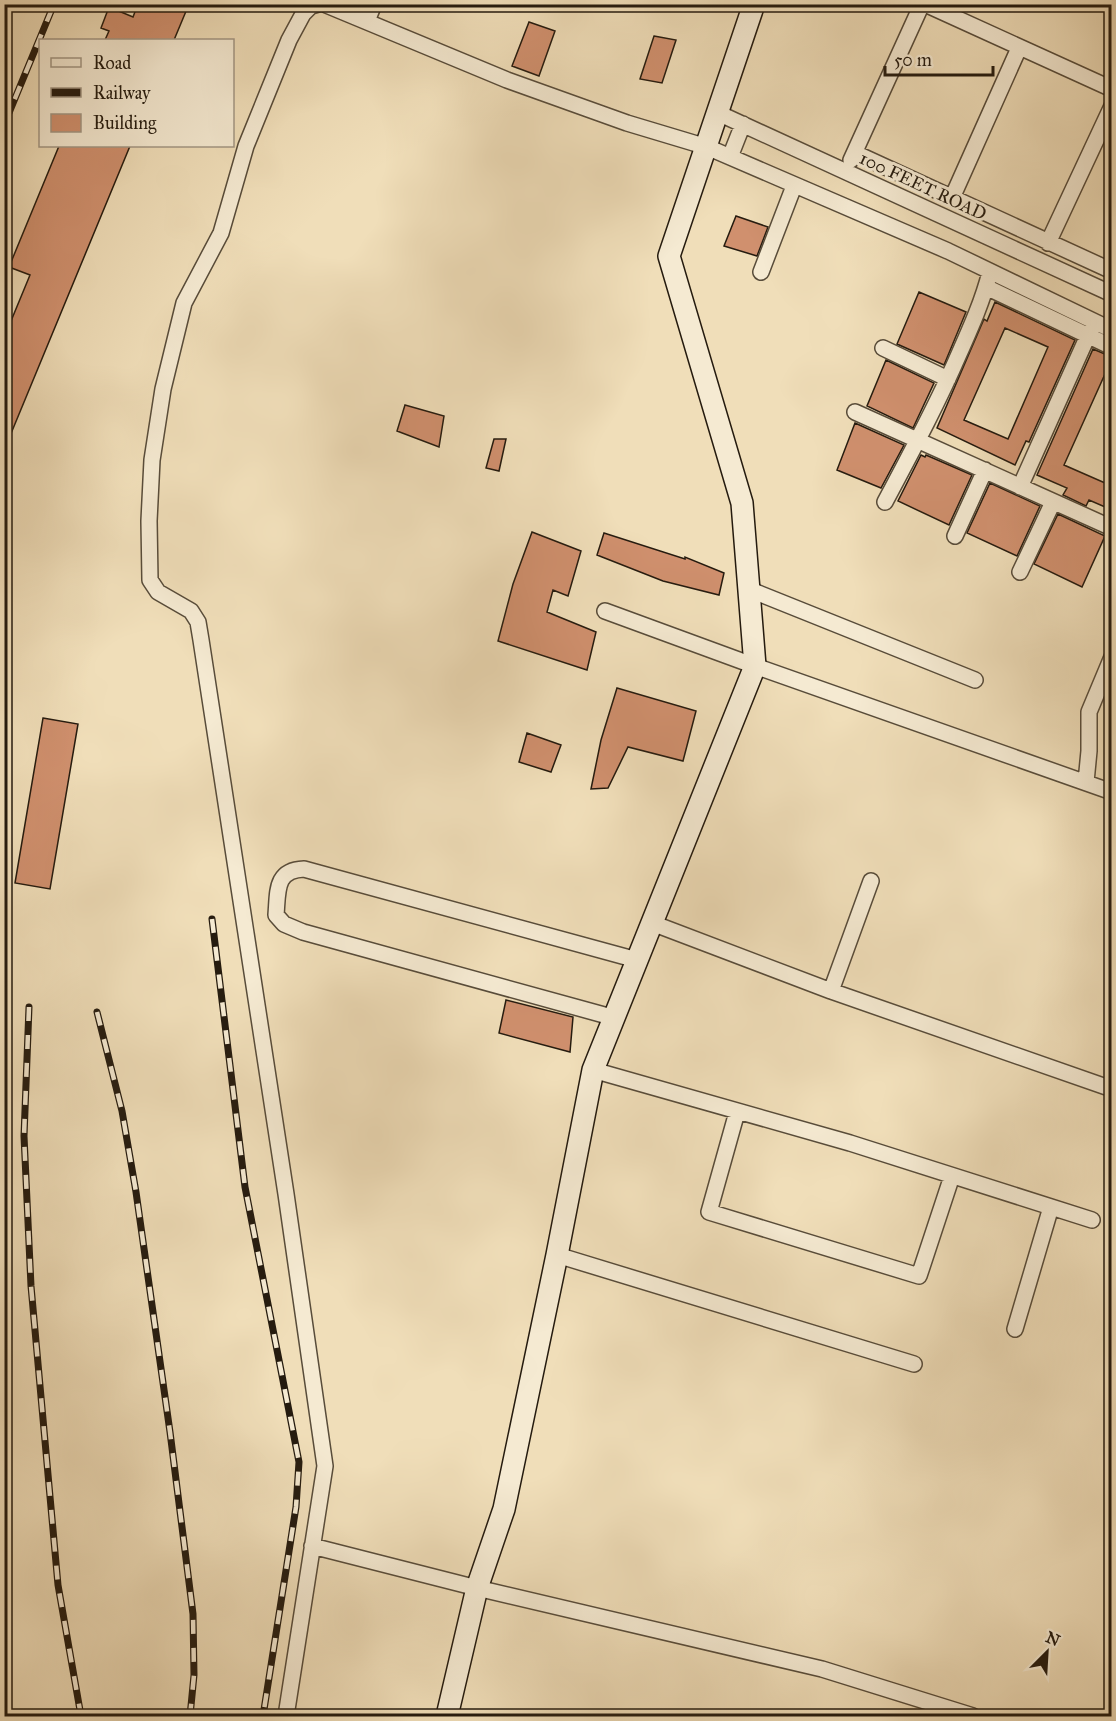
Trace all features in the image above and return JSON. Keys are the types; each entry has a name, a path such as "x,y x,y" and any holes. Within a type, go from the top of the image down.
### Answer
{"street":[{"path":"286,1716 325,1466 286,1194 198,622 191,611 158,592 150,580 149,521 152,460 163,389 184,303 221,233 246,146 289,40 303,14 311,6 318,4"},
{"path":"324,4 507,80 627,123 707,147 948,251 988,280 1091,329 1112,346"},
{"path":"367,21 374,4"},
{"path":"447,1716 477,1588 504,1509 593,1070 755,666 742,503 669,256 754,4"},
{"path":"846,172 923,4 1112,89"},
{"path":"952,198 1019,48"},
{"path":"1048,243 1112,106"},
{"name":"100 FEET ROAD","path":"718,113 1112,294"},
{"path":"730,157 743,124"},
{"path":"855,153 1112,271"},
{"path":"761,272 794,186"},
{"path":"885,502 948,379 988,280"},
{"path":"1091,329 1112,330"},
{"path":"1020,487 1091,329"},
{"path":"883,348 948,379"},
{"path":"855,412 1112,528"},
{"path":"956,536 985,470"},
{"path":"1020,572 1053,502"},
{"path":"748,589 975,680"},
{"path":"605,611 1112,792"},
{"path":"1086,782 1089,712 1112,657"},
{"path":"615,1018 303,933 284,924 276,915 282,877 292,870 304,869 637,960"},
{"path":"831,991 871,881"},
{"path":"652,923 831,991 1112,1089"},
{"path":"593,1070 850,1143 1092,1220"},
{"path":"737,1112 709,1212 919,1276 952,1176"},
{"path":"1015,1329 1051,1207"},
{"path":"557,1255 914,1364"},
{"path":"312,1546 477,1588 822,1669 973,1716"}],"building":[{"path":"138,4 189,4 174,39 105,39 109,31 101,28 109,7 133,17"},
{"path":"529,22 555,31 539,76 512,66"},
{"path":"654,36 676,40 662,83 640,79"},
{"path":"59,147 130,147 5,448 4,338 30,275 9,267"},
{"path":"736,216 768,227 757,256 724,246"},
{"path":"919,292 966,312 944,365 897,344"},
{"path":"995,302 1075,340 1029,442 1026,441 1015,465 937,428 984,319 987,321","holes":["1005,328 1048,347 1008,439 964,420"]},
{"path":"1093,349 1112,357 1112,377 1105,374 1064,465 1112,486 1112,510 1089,500 1086,506 1063,495 1067,488 1037,475"},
{"path":"886,360 934,383 913,428 867,406"},
{"path":"405,405 444,416 439,447 397,431"},
{"path":"855,423 904,445 881,488 837,470"},
{"path":"494,439 506,439 499,471 486,468"},
{"path":"921,455 925,457 926,455 972,475 949,525 898,501"},
{"path":"990,483 1040,506 1017,556 967,533"},
{"path":"1058,514 1105,536 1082,587 1034,564"},
{"path":"532,532 581,551 568,596 553,590 547,612 596,632 587,670 498,641 513,584"},
{"path":"604,533 685,559 685,557 724,573 719,595 663,581 597,555"},
{"path":"617,688 696,711 683,761 628,747 608,788 591,789 601,740"},
{"path":"43,718 78,724 50,889 15,883"},
{"path":"527,733 561,745 551,772 519,762"},
{"path":"506,1000 573,1017 570,1052 499,1033"}],"railway":[{"path":"40,39 54,4"},
{"path":"4,125 39,40"},
{"path":"212,919 245,1187 299,1462 296,1507 263,1716"},
{"path":"29,1007 24,1136 31,1286 58,1585 81,1716"},
{"path":"97,1012 122,1111 136,1192 170,1432 193,1614 194,1675 190,1716"}]}
